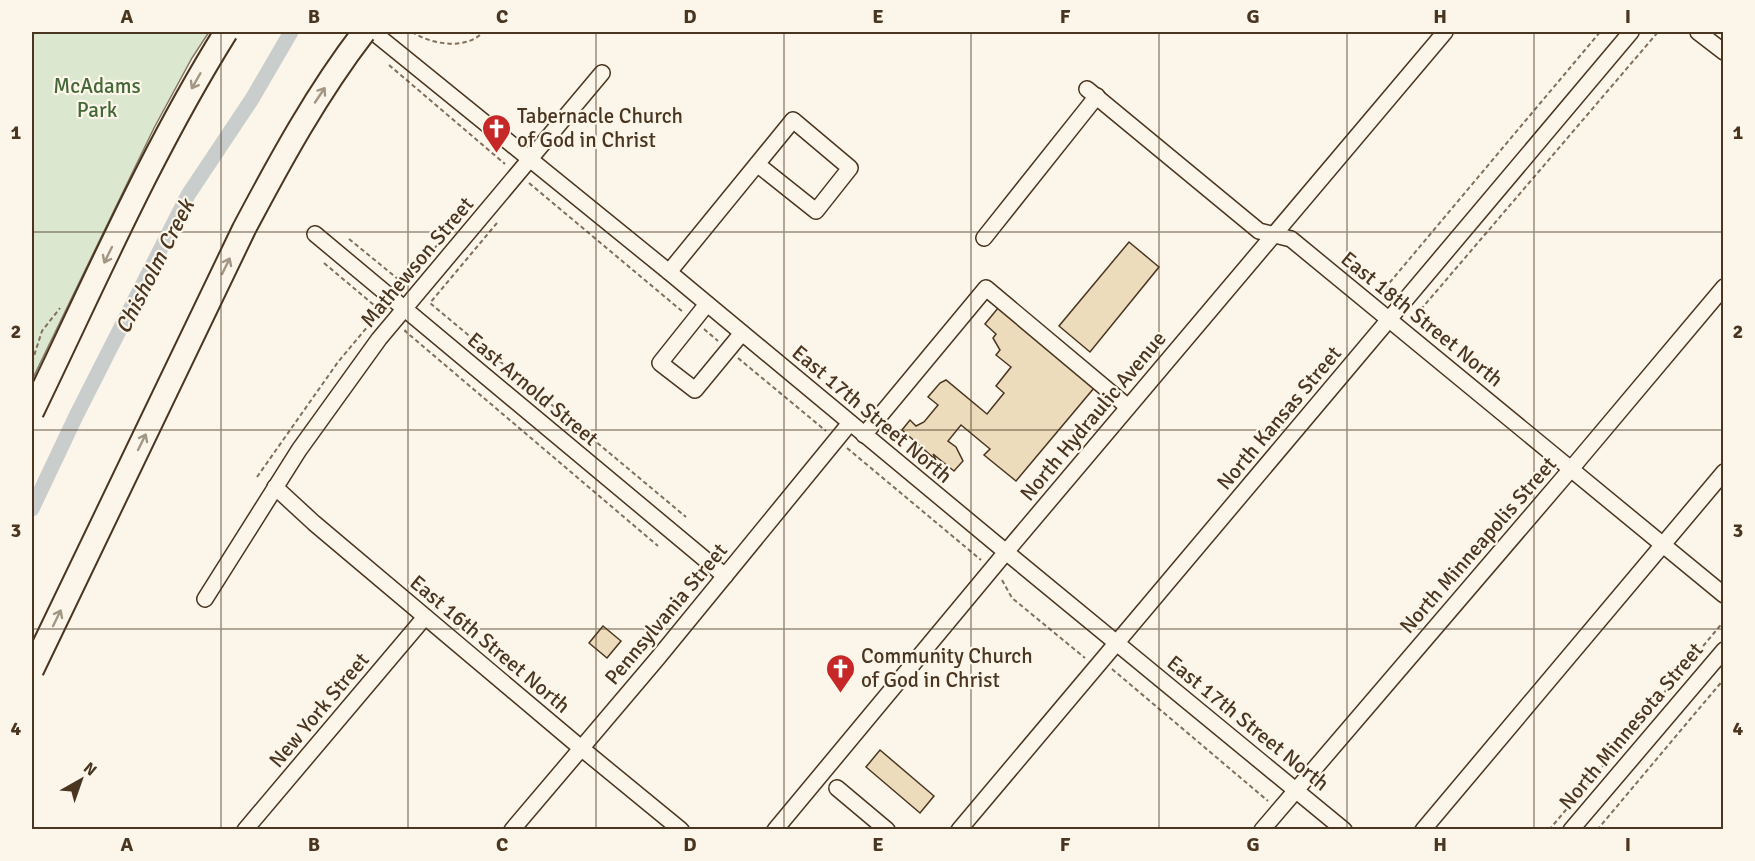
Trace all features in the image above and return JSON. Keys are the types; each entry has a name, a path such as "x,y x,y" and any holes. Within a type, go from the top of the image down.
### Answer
{"highway":[{"path":"32,412 161,145 226,32"},
{"path":"32,670 254,209 309,113 364,32"}],"street":[{"name":"East 17th Street North","path":"373,32 531,159 1344,830"},
{"name":"North Hydraulic Avenue","path":"775,830 1006,552 1445,32"},
{"name":"North Kansas Street","path":"959,830 1631,32"},
{"path":"1698,32 1719,42"},
{"name":"Mathewson Street","path":"205,599 274,487 373,348 411,314 518,174 602,72"},
{"name":"East 18th Street North","path":"984,238 1092,93 1259,231 1291,239 1393,315 1571,469 1724,595"},
{"path":"669,273 757,164 793,120 850,168 816,212 757,164"},
{"name":"East Arnold Street","path":"315,234 725,576"},
{"name":"North Minneapolis Street","path":"1262,830 1724,287"},
{"path":"864,435 986,288 1128,407"},
{"path":"707,304 660,363 695,390 742,333"},
{"name":"Pennsylvania Street","path":"512,830 850,423"},
{"path":"1423,830 1724,472"},
{"name":"East 16th Street North","path":"274,487 425,617 681,830"},
{"name":"New York Street","path":"245,830 425,617"},
{"name":"North Minnesota Street","path":"1571,830 1724,650"},
{"path":"837,788 887,830"}],"path":[{"path":"412,32 437,43 458,44 477,38 483,32"},
{"path":"1600,32 1378,297 1393,315 1410,322 1658,32"},
{"path":"382,59 978,557 1003,582 1012,598 1083,657 1108,666 1278,810"},
{"path":"499,220 430,303 686,517"},
{"path":"257,477 338,362 455,224"},
{"path":"349,239 404,284"},
{"path":"324,263 381,311"},
{"path":"411,314 405,331 658,546"},
{"path":"1548,830 1724,621"},
{"path":"1597,830 1724,679"}],"green space":[{"name":"McAdams Park","path":"32,32 209,32 192,58 154,128 32,380"}],"building":[{"path":"1129,242 1159,267 1090,352 1059,326"},
{"path":"998,308 1094,388 1016,481 984,455 990,449 961,425 948,441 956,447 963,461 954,471 933,454 936,460 902,430 910,420 916,426 924,422 938,405 928,397 940,383 946,380 987,414 1004,393 996,386 1011,367 996,355 1000,350 993,338 996,334 985,324"},
{"path":"603,626 621,641 607,658 589,643"},
{"path":"880,750 934,796 920,813 866,767"}],"waterway":[{"name":"Chisholm Creek","path":"32,509 76,416 188,195 252,99 291,32"}],"place":[{"name":"Tabernacle Church of God in Christ","path":"496,154"},
{"name":"Community Church of God in Christ","path":"840,694"}]}
